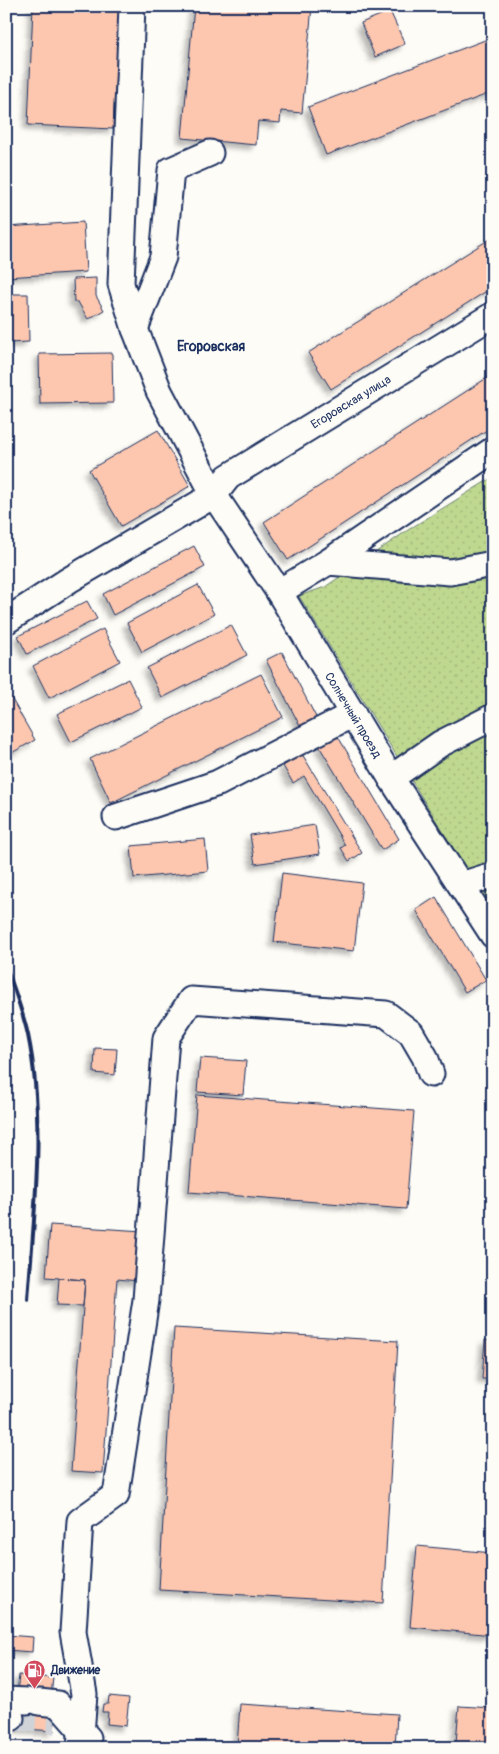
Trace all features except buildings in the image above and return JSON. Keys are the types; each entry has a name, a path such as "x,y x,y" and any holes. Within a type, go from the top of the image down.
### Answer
{"street":[{"name":"Солнечный проезд","path":"132,6 120,284 158,391 214,495 280,592 391,778 493,935"},
{"path":"135,329 163,257 171,170 210,153"},
{"name":"Егоровская улица","path":"6,621 69,580 214,495 228,477 493,315"},
{"path":"280,592 328,562 493,450"},
{"path":"328,562 450,572 493,564"},
{"path":"116,817 218,783 353,714"},
{"path":"391,778 440,744 493,717"},
{"path":"461,885 493,875"},
{"path":"77,1734 84,1694 73,1632 80,1521 116,1495 146,1300 166,1038 191,1000 386,1014 411,1033 425,1057 431,1074"},
{"path":"18,1708 58,1704 77,1734"}],"green space":[{"path":"493,477 493,914 299,596 325,587 411,528"}],"tunnel":[{"path":"11,1718 55,1721"}],"railway":[{"path":"6,966 28,1035 36,1101 37,1168 28,1300"}],"place":[{"name":"Движение","path":"35,1689"}],"district":[{"name":"Егоровская","path":"211,346"}]}
